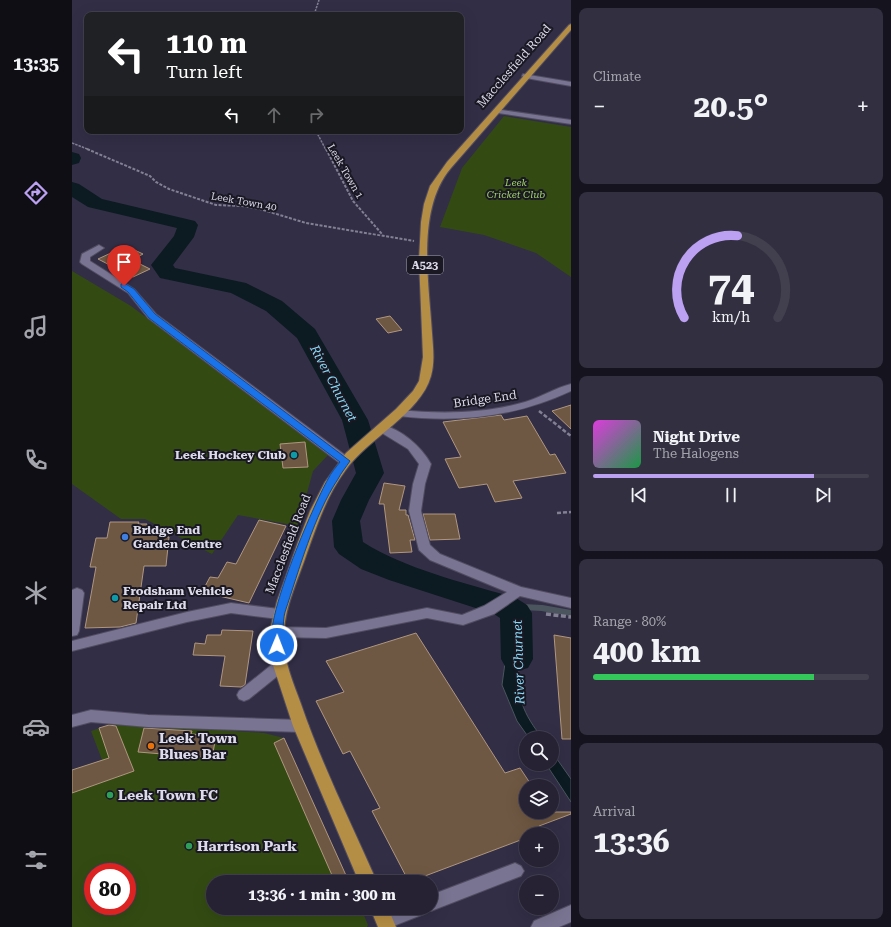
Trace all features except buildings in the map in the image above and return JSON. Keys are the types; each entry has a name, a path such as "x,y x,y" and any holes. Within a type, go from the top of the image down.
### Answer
{"highway":[{"name":"Macclesfield Road","path":"365,875 301,726 280,666 278,658 277,632 279,614 310,524 333,479 348,458 399,413 419,389 427,374 428,353 424,242 425,221 433,187 450,164 571,26"}],"street":[{"path":"526,76 571,84"},
{"path":"498,111 571,122"},
{"path":"99,248 85,256 85,262 131,291 152,316 348,458"},
{"name":"Bridge End","path":"399,413 437,417 466,416 506,411 545,400 571,387"},
{"path":"379,430 412,445 421,455 425,464 419,484 415,511 424,547 435,557 512,594 571,603"},
{"path":"72,631 77,593"},
{"path":"277,632 326,633 427,613 463,620 489,610 512,594"},
{"path":"72,646 187,617 231,608 279,614"},
{"path":"244,695 280,666"},
{"path":"72,722 91,716 148,721 301,726"},
{"path":"438,900 515,871"},
{"path":"540,927 571,913"},
{"path":"384,919 396,915"}],"path":[{"path":"315,12 319,0"},
{"name":"Leek Town 1","path":"318,134 353,201 383,235"},
{"name":"Leek Town 40","path":"72,143 127,165 150,176 156,182 169,189 216,205 242,206 260,209 306,223 424,242"},
{"path":"531,404 571,436"},
{"path":"557,513 571,512"},
{"path":"546,614 571,617"}],"green space":[{"name":"Leek Cricket Club","path":"504,116 571,127 571,277 536,253 484,235 440,227 462,168"},
{"path":"72,271 131,306 328,455 313,471 298,526 238,515 212,554 145,519 121,519 72,484"},
{"name":"Harrison Park","path":"115,723 264,733 284,738 346,875 206,875 206,915 364,915 368,925 367,927 72,927 72,770 102,760 91,731"}],"water":[{"path":"522,619 522,640 518,683 519,693 526,712 537,731 524,731 517,721 502,685 510,626"},
{"path":"559,762 571,779 571,802 559,784 559,779 556,779 551,771 559,771"}],"waterway":[{"name":"River Churnet","path":"72,188 95,203 188,225 184,237 162,265 168,273 238,288 274,306 307,334 355,420 370,473 355,500 346,521 349,547 372,562 400,573 505,606 516,613 517,659"},
{"path":"505,606 542,608 571,613"}],"place":[{"name":"Leek Hockey Club","path":"294,455"},
{"name":"Bridge End Garden Centre","path":"125,537"},
{"name":"Frodsham Vehicle Repair Ltd","path":"115,598"},
{"name":"Leek Town Blues Bar","path":"151,746"},
{"name":"Leek Town FC","path":"110,795"},
{"name":"Harrison Park","path":"189,846"}],"route":[{"path":"124,286 131,291 152,316 345,461 319,504 310,524 279,614 277,645"}]}
